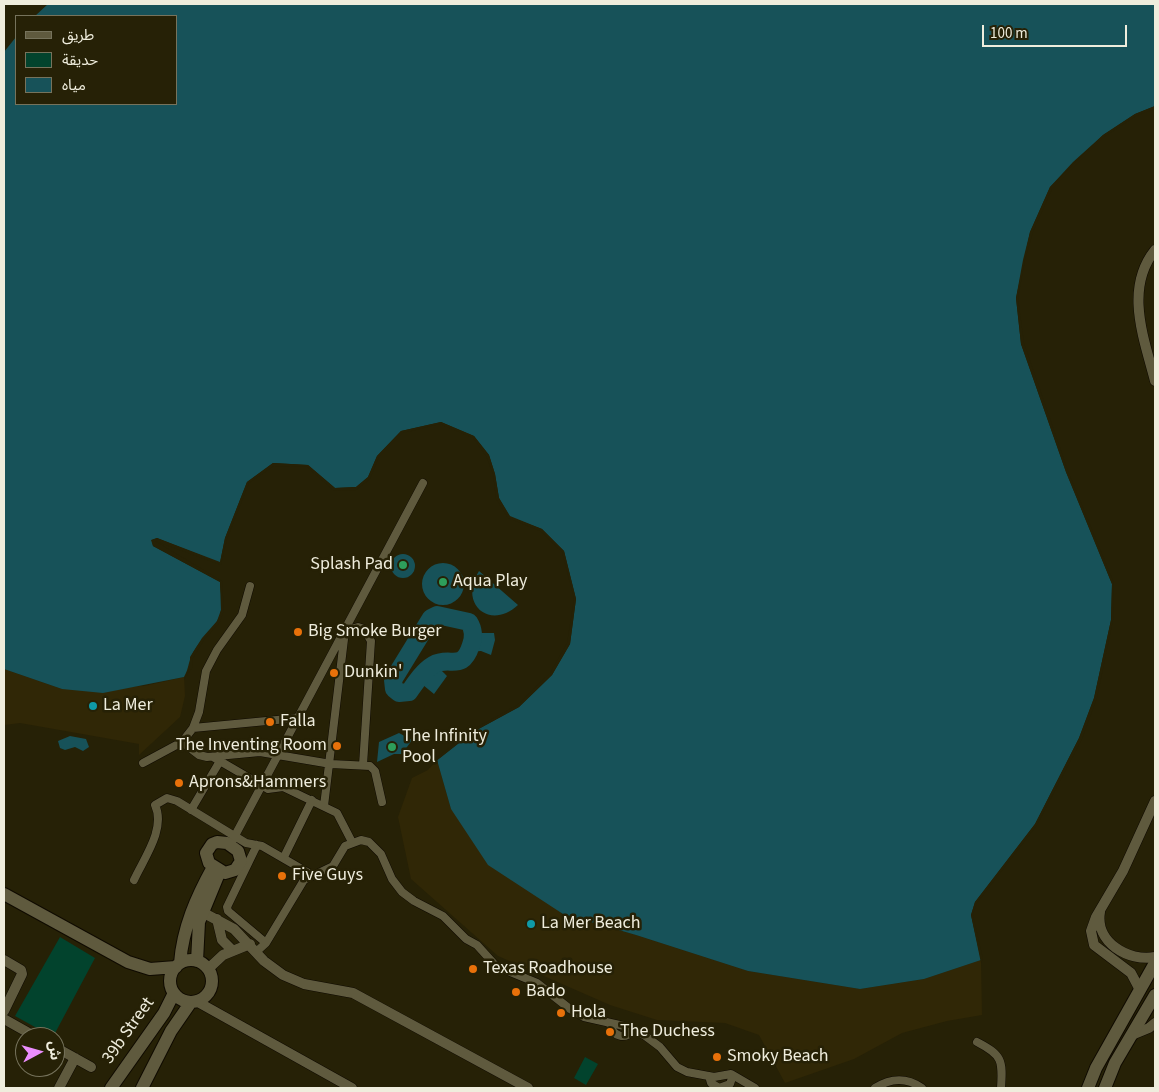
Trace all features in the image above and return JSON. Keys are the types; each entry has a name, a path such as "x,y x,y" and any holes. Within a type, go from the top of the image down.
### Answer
{"street":[{"path":"1155,250 1144,269 1138,298 1139,318 1155,381"},
{"path":"233,841 423,484"},
{"path":"143,764 182,742 193,728 199,712 206,671 217,650 242,615 250,586"},
{"path":"345,631 351,628 364,629 371,641 363,765"},
{"path":"324,806 331,764 345,631"},
{"path":"193,728 298,718"},
{"path":"182,742 199,755 216,759 270,790 283,787 324,806 341,816 352,842"},
{"path":"216,759 260,752 331,764 370,766 375,771 382,802"},
{"path":"191,810 216,759"},
{"path":"134,880 158,825 155,805 167,798 172,798 191,810 233,841 240,856 239,866 231,872 217,869 207,858 208,848 217,842 233,841 256,845 284,858 312,875"},
{"path":"284,858 312,800"},
{"path":"1140,990 1131,972 1094,945 1091,931 1092,923 1123,871 1155,801"},
{"path":"208,969 223,955 232,950 253,948 266,943 304,880 312,875 320,874 333,866 340,852 352,842 369,842 376,847 402,892 414,901 443,916 466,939 477,945 496,966 537,983 577,1013 634,1030 652,1040 677,1067 691,1074 709,1076 733,1075 755,1088"},
{"path":"256,845 227,907 228,911 266,943"},
{"path":"197,961 197,936 202,912 217,869"},
{"path":"173,989 172,972 178,965 184,931 192,908 217,869"},
{"path":"4,894 116,957 141,967 173,989 179,998 194,1001 352,1088"},
{"path":"1100,910 1099,927 1108,943 1137,957 1155,957"},
{"path":"202,912 217,918 234,929 274,968 294,980 323,989 353,994 528,1088"},
{"path":"217,918 222,940 232,950"},
{"path":"4,960 21,970 22,974 4,1011"},
{"path":"141,967 158,969 197,961 208,969 211,976 210,988 202,998 194,1001"},
{"path":"1088,1088 1096,1068 1155,963"},
{"name":"39b Street","path":"111,1088 164,1013 173,989"},
{"path":"1105,1088 1115,1063 1155,995"},
{"name":"39b Street","path":"142,1088 171,1031 194,1001"},
{"path":"4,1019 18,1027"},
{"path":"1132,1035 1149,1028 1155,1023"},
{"path":"977,1042 994,1051 1000,1059 1002,1073 1001,1088"},
{"path":"65,1053 91,1067"},
{"path":"59,1088 74,1058"},
{"path":"709,1076 711,1083 719,1088 730,1084 733,1075"},
{"path":"875,1088 883,1083 899,1080 915,1083 922,1088"}],"green space":[{"path":"60,937 95,958 58,1027 35,1027 15,1016"},
{"path":"585,1057 598,1064 586,1085 574,1078"}],"sand":[{"name":"La Mer","path":"4,669 62,689 144,686 184,677 185,696 180,717 139,755 139,744 20,723 4,725"},
{"name":"La Mer Beach","path":"437,760 451,809 562,914 636,935 748,971 860,989 924,979 981,960 982,1015 947,1021 902,1033 854,1059 785,1083 759,1035 725,1023 657,1020 610,1005 498,956 411,879 398,817 412,778 428,770"}],"water":[{"path":"48,4 1155,4 1155,106 1135,114 1103,135 1073,162 1050,187 1030,232 1016,298 1021,344 1066,472 1112,584 1111,620 1094,698 1079,738 1035,824 975,902 971,915 981,960 924,979 860,989 748,971 563,914 488,865 451,809 437,760 473,732 519,707 552,675 570,644 576,599 564,551 542,529 510,517 499,498 495,474 489,455 474,436 441,422 401,431 377,456 368,477 356,487 335,488 308,465 273,463 247,482 225,538 220,563 157,538 152,540 153,546 220,582 222,603 217,622 195,649 184,677 103,693 62,689 4,669 4,52 15,38 15,105 178,105 178,15 36,15"},
{"name":"Splash Pad","path":"403,554 408,555 414,561 414,571 408,577 403,578 398,577 392,571 391,566 392,561 398,555"},
{"name":"Aqua Play","path":"447,563 455,566 461,572 464,584 461,596 455,602 439,605 431,602 425,596 422,580 425,572 431,566"},
{"path":"479,571 518,605 507,612 497,615 488,614 480,610 472,594 473,583"},
{"path":"472,628 481,633 494,633 495,640 491,655 481,651 468,652 472,641"},
{"path":"441,670 447,676 434,694 423,685 433,672"},
{"name":"The Infinity Pool","path":"399,733 412,740 402,754 394,754 377,762 379,742"},
{"path":"70,736 86,739 89,747 83,751 75,747 65,750 60,748 58,741"}],"pier":[{"path":"1155,106 1155,109 1136,116 1104,137 1052,189 1033,232 1025,260 1018,298 1024,343 1068,471 1114,583 1113,620 1097,698 1082,739 1037,825 977,903 973,915 983,959 981,963 971,915 975,902 1035,824 1079,738 1094,698 1111,620 1112,584 1066,472 1021,344 1016,298 1023,260 1030,232 1050,187 1103,135 1135,114"},
{"path":"441,422 474,436 489,455 495,474 499,498 510,516 542,529 564,551 576,599 570,644 552,675 519,707 473,732 435,762 436,758 472,730 517,705 550,673 567,643 574,599 562,552 540,531 508,518 496,499 493,474 486,456 473,438 440,424 403,433 379,457 370,479 356,490 334,491 307,467 274,466 249,483 227,539 221,565 155,541 222,581 224,610 220,622 204,640 193,658 192,668 184,680 190,667 190,657 202,638 217,621 221,610 220,582 153,546 151,540 157,538 220,562 225,538 247,482 273,463 308,465 335,488 356,487 368,477 377,456 401,431"}],"waterway":[{"path":"437,615 469,622 473,636 467,653 464,659 460,661 439,662 429,667 409,692 399,693 394,689 393,680 431,618 437,615"}],"place":[{"name":"Splash Pad","path":"403,565"},
{"name":"Aqua Play","path":"443,582"},
{"name":"Big Smoke Burger","path":"298,632"},
{"name":"Dunkin'","path":"334,673"},
{"name":"La Mer","path":"93,706"},
{"name":"Falla","path":"270,722"},
{"name":"The Inventing Room","path":"337,746"},
{"name":"The Infinity Pool","path":"392,747"},
{"name":"Aprons&Hammers","path":"179,783"},
{"name":"Five Guys","path":"282,876"},
{"name":"La Mer Beach","path":"531,924"},
{"name":"Texas Roadhouse","path":"473,969"},
{"name":"Bado","path":"516,992"},
{"name":"Hola","path":"561,1013"},
{"name":"The Duchess","path":"610,1032"},
{"name":"Smoky Beach","path":"717,1057"}]}
